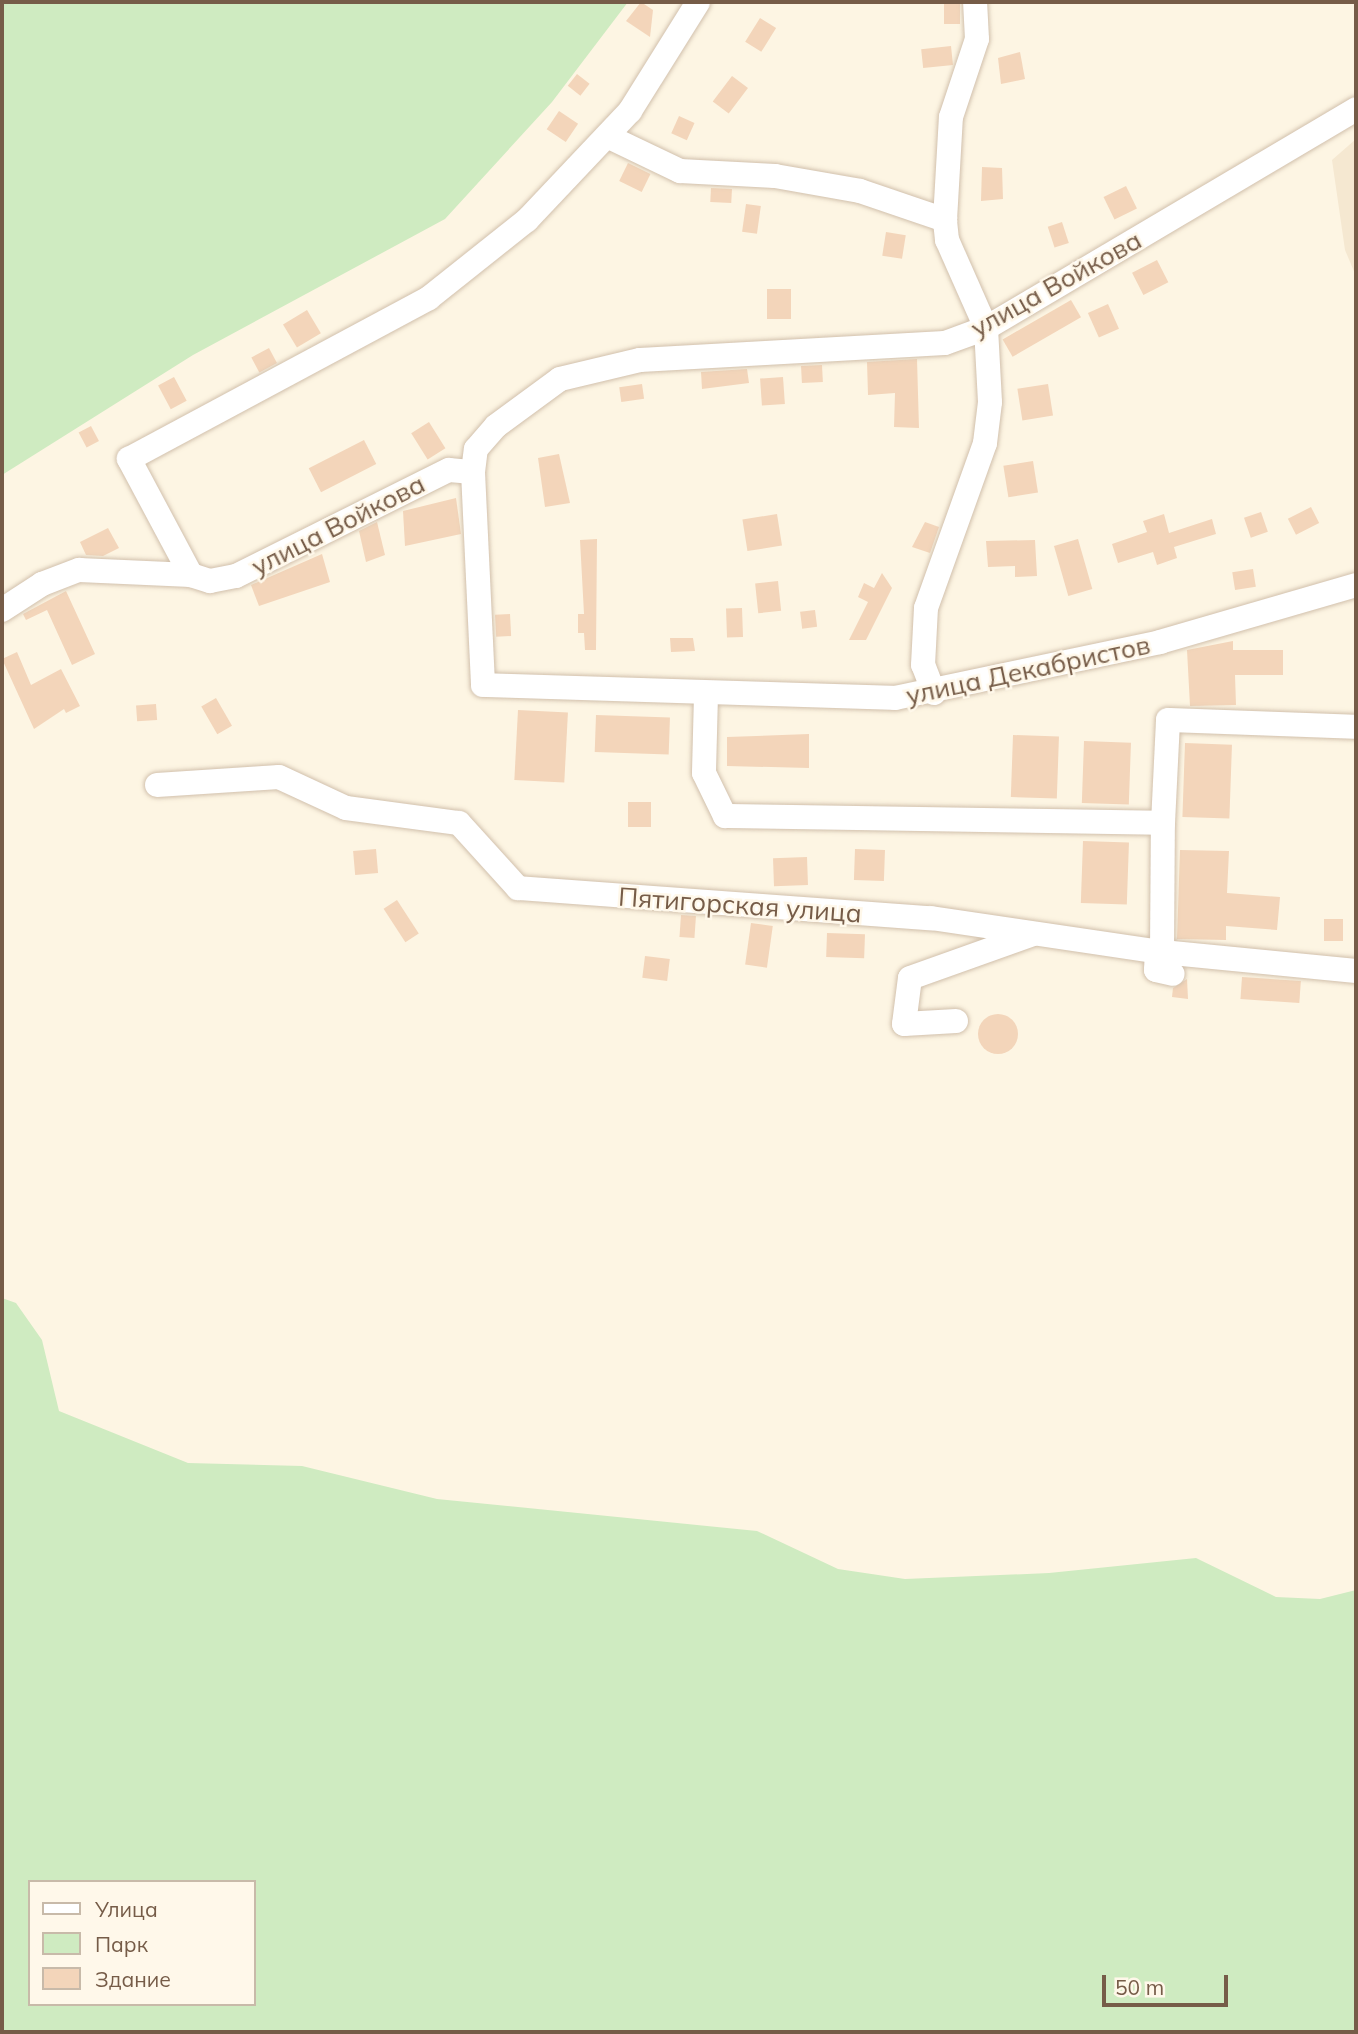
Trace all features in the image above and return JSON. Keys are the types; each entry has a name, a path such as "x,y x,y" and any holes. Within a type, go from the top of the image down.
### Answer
{"street":[{"path":"191,575 129,460 429,298 527,220 630,111 698,2"},
{"path":"934,693 923,665 921,641 926,608 985,443 990,402 986,328 947,240 945,220 951,117 977,39 975,2"},
{"name":"улица Войкова","path":"2,610 42,584 79,570 191,575 210,581 236,576 449,470 473,472 476,449 496,426 560,379 640,360 945,343 986,328 1356,109"},
{"path":"609,136 680,171 775,176 860,191 945,220"},
{"name":"улица Декабристов","path":"473,472 483,685 706,695 895,698 934,693 1160,642 1356,585"},
{"path":"706,695 704,773 725,816 1163,823"},
{"path":"1164,959 1163,823 1168,720 1356,727"},
{"name":"Пятигорская улица","path":"158,785 279,777 346,808 459,822 518,888 931,918 1035,933 1164,959 1356,971"},
{"path":"956,1021 905,1024 911,978 1035,933"}],"shaded area":[{"path":"1356,139 1356,276 1345,250 1332,160"}],"green space":[{"path":"2,2 628,2 552,102 445,219 193,355 2,475"},
{"path":"2,1298 16,1303 42,1340 59,1411 188,1463 302,1466 437,1499 757,1531 838,1569 905,1579 1049,1573 1196,1558 1276,1597 1320,1599 1356,1590 1356,2032 2,2032"}],"building":[{"path":"641,2 653,10 650,37 626,21"},
{"path":"944,2 960,2 960,24 944,24"},
{"path":"760,18 776,28 761,52 745,42"},
{"path":"951,46 953,65 923,68 921,49"},
{"path":"1020,52 1025,79 1001,84 998,58"},
{"path":"577,74 590,84 580,96 568,86"},
{"path":"732,76 748,88 729,114 713,102"},
{"path":"559,111 578,124 566,142 547,129"},
{"path":"679,116 695,123 687,140 671,133"},
{"path":"628,163 650,174 642,192 619,181"},
{"path":"982,167 1002,168 1003,199 981,201"},
{"path":"1126,186 1137,208 1114,219 1104,197"},
{"path":"711,188 732,189 731,203 710,202"},
{"path":"746,204 761,206 757,234 742,232"},
{"path":"1062,222 1069,243 1055,248 1048,227"},
{"path":"886,232 906,235 902,259 882,256"},
{"path":"1157,260 1168,282 1143,295 1132,273"},
{"path":"767,289 791,289 791,319 767,319"},
{"path":"1071,300 1081,317 1013,357 1003,340"},
{"path":"1108,304 1119,329 1099,338 1088,313"},
{"path":"307,310 321,333 297,348 283,324"},
{"path":"269,348 277,363 259,372 251,357"},
{"path":"917,359 919,428 894,427 895,393 868,395 867,362"},
{"path":"822,365 823,382 802,383 801,366"},
{"path":"747,369 749,383 702,389 701,372"},
{"path":"174,377 187,401 171,409 158,385"},
{"path":"783,377 785,404 762,406 760,379"},
{"path":"642,384 644,399 621,402 619,387"},
{"path":"1048,384 1053,416 1022,420 1017,389"},
{"path":"429,422 445,448 428,459 411,433"},
{"path":"91,426 99,441 87,448 79,433"},
{"path":"364,440 376,464 321,492 309,468"},
{"path":"559,454 570,503 545,507 538,458"},
{"path":"1033,461 1038,493 1008,497 1003,466"},
{"path":"456,498 461,534 405,546 403,511"},
{"path":"1311,507 1319,523 1296,535 1288,519"},
{"path":"1261,512 1268,532 1251,538 1244,518"},
{"path":"777,514 782,546 747,551 742,519"},
{"path":"1164,514 1169,533 1212,519 1216,534 1174,547 1177,558 1157,565 1153,552 1118,563 1112,544 1147,532 1143,521"},
{"path":"377,522 385,555 366,562 359,531"},
{"path":"925,522 939,527 930,553 912,547"},
{"path":"108,528 119,548 103,556 86,555 80,542"},
{"path":"597,539 596,650 585,650 584,633 578,633 578,614 584,614 580,540"},
{"path":"1078,539 1092,589 1068,596 1054,546"},
{"path":"1035,540 1037,576 1015,577 1015,566 988,567 986,541"},
{"path":"322,554 330,582 259,606 251,585"},
{"path":"1253,569 1256,587 1235,590 1232,572"},
{"path":"882,573 892,588 866,640 849,640 868,602 858,597 864,583 874,588"},
{"path":"778,581 781,611 758,613 755,583"},
{"path":"66,591 95,654 72,665 47,610 26,620 23,614"},
{"path":"742,608 743,637 727,638 726,609"},
{"path":"815,610 817,627 802,629 800,612"},
{"path":"510,614 511,636 496,637 495,615"},
{"path":"670,638 693,638 695,651 671,652"},
{"path":"1233,641 1233,650 1283,650 1283,675 1235,675 1236,705 1190,706 1187,650"},
{"path":"17,652 31,685 61,669 80,706 66,713 64,709 34,729 2,659"},
{"path":"216,698 232,726 217,734 201,706"},
{"path":"156,704 157,720 137,721 136,705"},
{"path":"518,710 568,713 564,783 514,780"},
{"path":"596,715 670,718 669,755 595,752"},
{"path":"809,734 809,768 727,766 727,737"},
{"path":"1013,735 1059,737 1057,799 1011,797"},
{"path":"1084,741 1131,743 1129,805 1082,803"},
{"path":"1185,743 1232,745 1229,819 1182,817"},
{"path":"628,802 651,802 651,827 628,827"},
{"path":"1083,841 1129,843 1127,905 1081,903"},
{"path":"376,849 378,873 355,875 353,851"},
{"path":"855,849 885,850 884,881 854,880"},
{"path":"1180,850 1229,851 1227,893 1280,897 1277,930 1226,926 1226,940 1177,939"},
{"path":"807,857 808,885 774,886 773,858"},
{"path":"397,900 419,934 405,942 384,909"},
{"path":"681,915 696,916 694,938 679,937"},
{"path":"1324,919 1343,919 1343,941 1324,941"},
{"path":"751,923 773,926 767,968 745,965"},
{"path":"827,933 865,934 864,958 826,957"},
{"path":"645,956 670,959 667,981 642,978"},
{"path":"1242,977 1301,981 1299,1003 1240,999"},
{"path":"1187,979 1188,999 1172,997 1173,988"},
{"path":"998,1014 1012,1020 1018,1034 1012,1048 998,1054 984,1048 978,1034 984,1020"}]}
